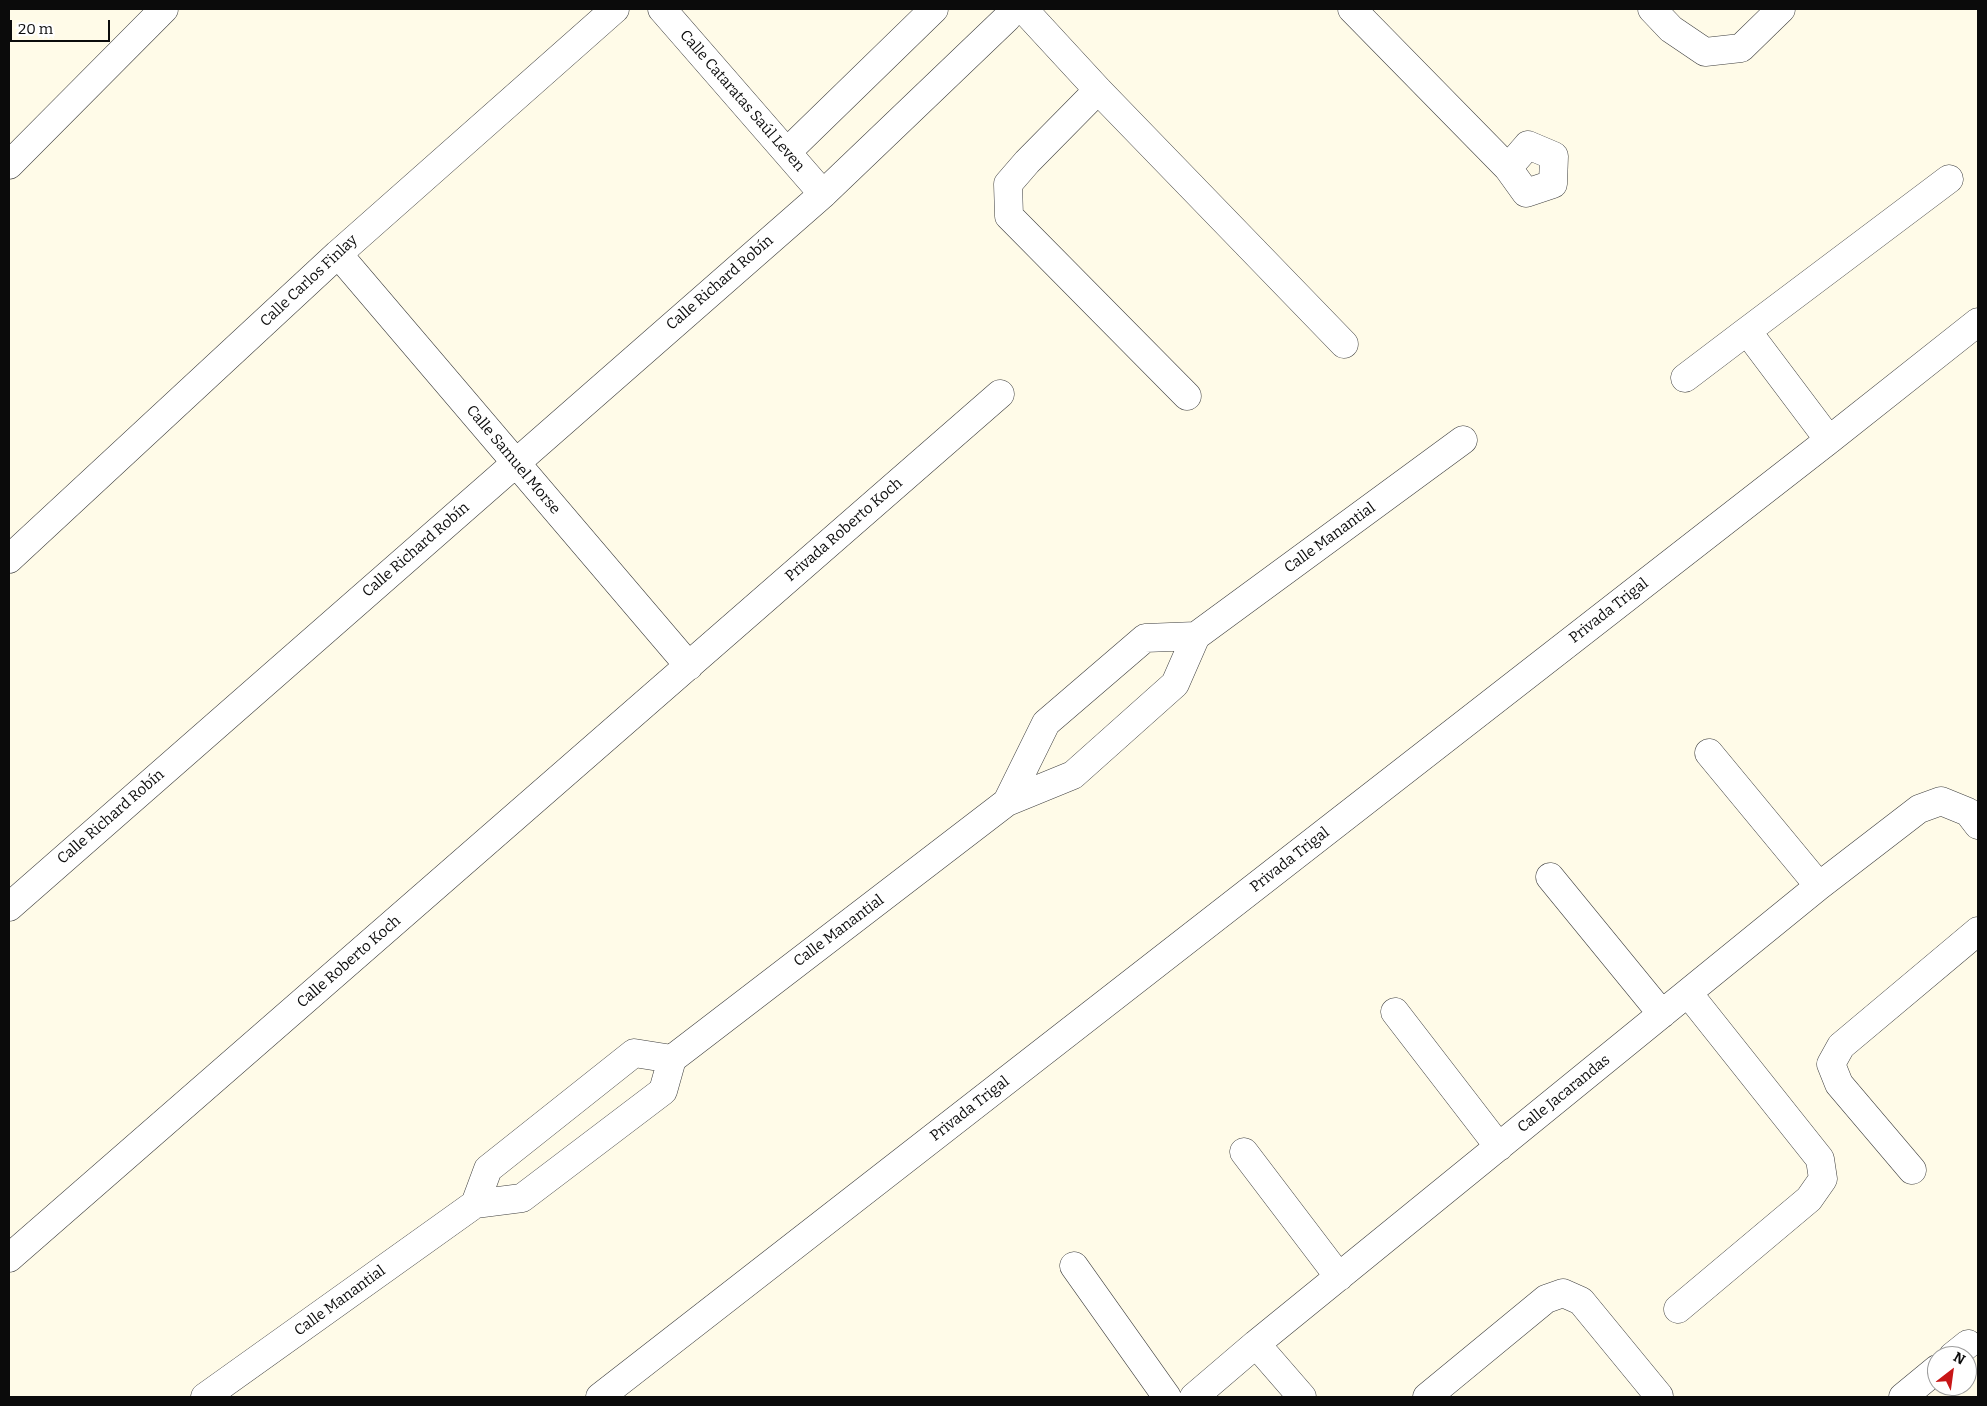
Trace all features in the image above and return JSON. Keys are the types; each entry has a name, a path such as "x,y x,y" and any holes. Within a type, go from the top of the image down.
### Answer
{"street":[{"path":"9,165 164,9"},
{"name":"Calle Carlos Finlay","path":"9,559 338,254 615,9"},
{"name":"Calle Cataratas Saúl Leven","path":"662,9 823,194"},
{"path":"787,152 934,9"},
{"path":"1352,9 1508,168"},
{"path":"1652,9 1670,30 1705,52 1741,48 1781,9"},
{"path":"1012,12 1098,90 1344,344"},
{"name":"Calle Richard Robín","path":"9,906 823,194 1012,12"},
{"path":"1098,90 1026,162 1008,184 1008,216 1187,396"},
{"path":"1685,378 1949,178"},
{"name":"Calle Samuel Morse","path":"338,254 689,666"},
{"name":"Privada Trigal","path":"600,1397 1978,322"},
{"path":"1747,331 1829,440"},
{"name":"Privada Roberto Koch","path":"689,666 1000,394"},
{"name":"Calle Manantial","path":"205,1397 475,1204 522,1198 663,1091 672,1059 1007,802 1072,774 1080,768 1175,684 1196,636 1463,440"},
{"name":"Calle Manantial","path":"1007,802 1046,722 1144,638 1196,636"},
{"name":"Calle Roberto Koch","path":"9,1258 689,666"},
{"path":"1709,753 1819,886"},
{"name":"Calle Jacarandas","path":"1194,1397 1256,1344 1819,886 1919,809 1941,801 1968,812 1978,825"},
{"path":"1550,876 1662,1014"},
{"path":"1912,1170 1839,1084 1831,1064 1841,1046 1978,931"},
{"path":"1678,1309 1809,1199 1823,1179 1820,1159 1688,993"},
{"path":"1395,1012 1499,1147"},
{"path":"475,1204 488,1169 634,1053 672,1059"},
{"path":"1244,1152 1339,1277"},
{"path":"1074,1266 1167,1397"},
{"path":"1427,1397 1546,1299 1562,1293 1581,1301 1659,1396"},
{"path":"1256,1344 1302,1397"},
{"path":"1903,1397 1927,1377"}]}
